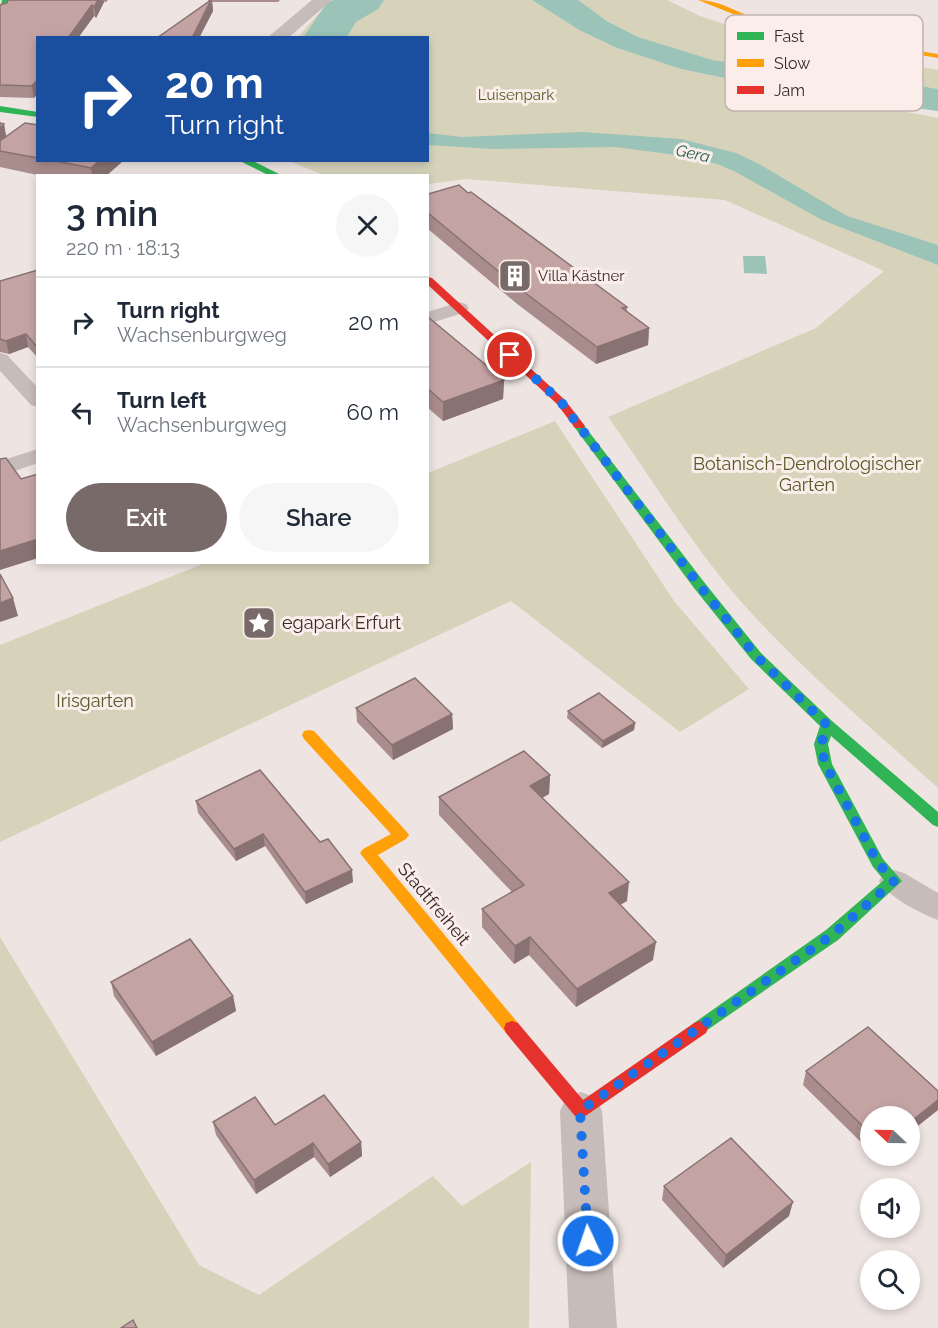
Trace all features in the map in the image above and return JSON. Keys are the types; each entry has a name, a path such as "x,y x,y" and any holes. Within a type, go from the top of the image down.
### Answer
{"street":[{"path":"0,9 6,0"},
{"path":"278,36 323,0"},
{"path":"702,0 740,15"},
{"path":"923,54 938,56"},
{"path":"0,109 36,115"},
{"path":"247,162 274,174"},
{"path":"429,281 561,402 699,585 756,656 827,725 938,821"},
{"path":"593,1328 580,1111 832,935 894,881 878,863 825,764 821,744 827,725"},
{"name":"Stadtfreiheit","path":"309,735 400,834 368,854 580,1111"}],"lane":[{"path":"429,318 459,308"},
{"path":"0,359 36,399"},
{"path":"0,469 36,456"},
{"path":"894,881 938,908"}],"green space":[{"path":"334,0 532,0 579,30 617,48 681,69 725,78 725,111 902,111 938,118 938,788 815,677 745,606 708,561 608,417 816,328 884,271 725,200 466,179 429,184 429,174 321,174 291,162 429,162 429,36 299,36"},
{"path":"578,0 667,0 700,16 725,24 725,62 660,46 638,37 597,14"},
{"path":"923,67 938,70 938,89 923,86"},
{"name":"egapark Erfurt","path":"555,421 674,601 749,689 680,732 511,601 0,842 0,645 202,564 429,564 429,473"},
{"path":"0,937 199,1265 259,1295 433,1176 462,1206 531,1162 529,1328 0,1328"}],"water":[{"path":"532,0 578,0 607,21 638,37 712,60 725,62 725,78 681,69 617,48 579,30"},
{"path":"923,86 938,89 938,111 923,109"},
{"name":"Gera","path":"582,132 681,139 736,153 847,216 938,245 938,265 822,220 734,171 692,157 615,147 494,149 429,145 429,133 462,137"},
{"path":"743,256 765,256 767,274 744,273"}],"building":[{"path":"8,0 98,0 69,36 36,36 36,81 32,86 0,85 0,5 7,3"},
{"path":"211,0 193,36 160,36"},
{"path":"25,123 36,125 36,158 0,151 0,141"},
{"path":"61,162 98,162 91,168"},
{"path":"459,185 468,193 471,192 627,307 622,308 649,328 597,347 516,286 429,214 429,194"},
{"path":"36,271 36,346 26,334 6,341 0,339 0,281"},
{"path":"429,318 504,380 443,402 429,390"},
{"path":"6,458 21,479 36,475 36,540 0,551 0,459"},
{"path":"0,574 13,598 0,603"},
{"path":"415,678 452,714 392,745 356,708"},
{"path":"599,693 635,723 603,741 568,711"},
{"path":"524,751 550,775 530,786 629,882 609,893 656,942 577,989 530,937 515,946 482,909 524,885 439,797"},
{"path":"260,770 320,842 328,839 352,870 305,892 263,834 234,849 196,801"},
{"path":"190,939 233,996 152,1042 111,982"},
{"path":"868,1027 938,1091 938,1100 920,1114 920,1106 860,1106 860,1123 806,1071"},
{"path":"324,1095 361,1142 328,1164 313,1143 254,1180 213,1122 255,1097 275,1125"},
{"path":"731,1138 793,1202 726,1255 664,1186"},
{"path":"133,1320 137,1328 121,1328"}],"waterway":[{"path":"325,36 341,13 363,0"}],"traffic: fast":[{"path":"0,9 6,0"},
{"path":"0,109 36,115"},
{"path":"247,162 274,174"},
{"path":"579,426 699,585 756,656 827,725 938,821"},
{"path":"700,1028 832,935 894,881 878,863 825,764 821,744 827,725"}],"traffic: slow":[{"path":"702,0 740,15"},
{"path":"923,54 938,56"},
{"path":"309,735 401,835 368,853 512,1028"}],"traffic: jam":[{"path":"429,281 561,402 579,426"},
{"path":"512,1028 581,1111 700,1028"}],"place":[{"name":"Villa Kästner","path":"515,276"},
{"name":"egapark Erfurt","path":"259,623"}],"route":[{"path":"510,355 561,402 699,585 756,656 827,725 821,744 825,764 878,863 894,881 832,935 580,1111 588,1241"}],"park label":[{"name":"Luisenpark","path":"516,95"},
{"name":"Botanisch-Dendrologischer Garten","path":"807,474"},
{"name":"Irisgarten","path":"95,701"}]}
